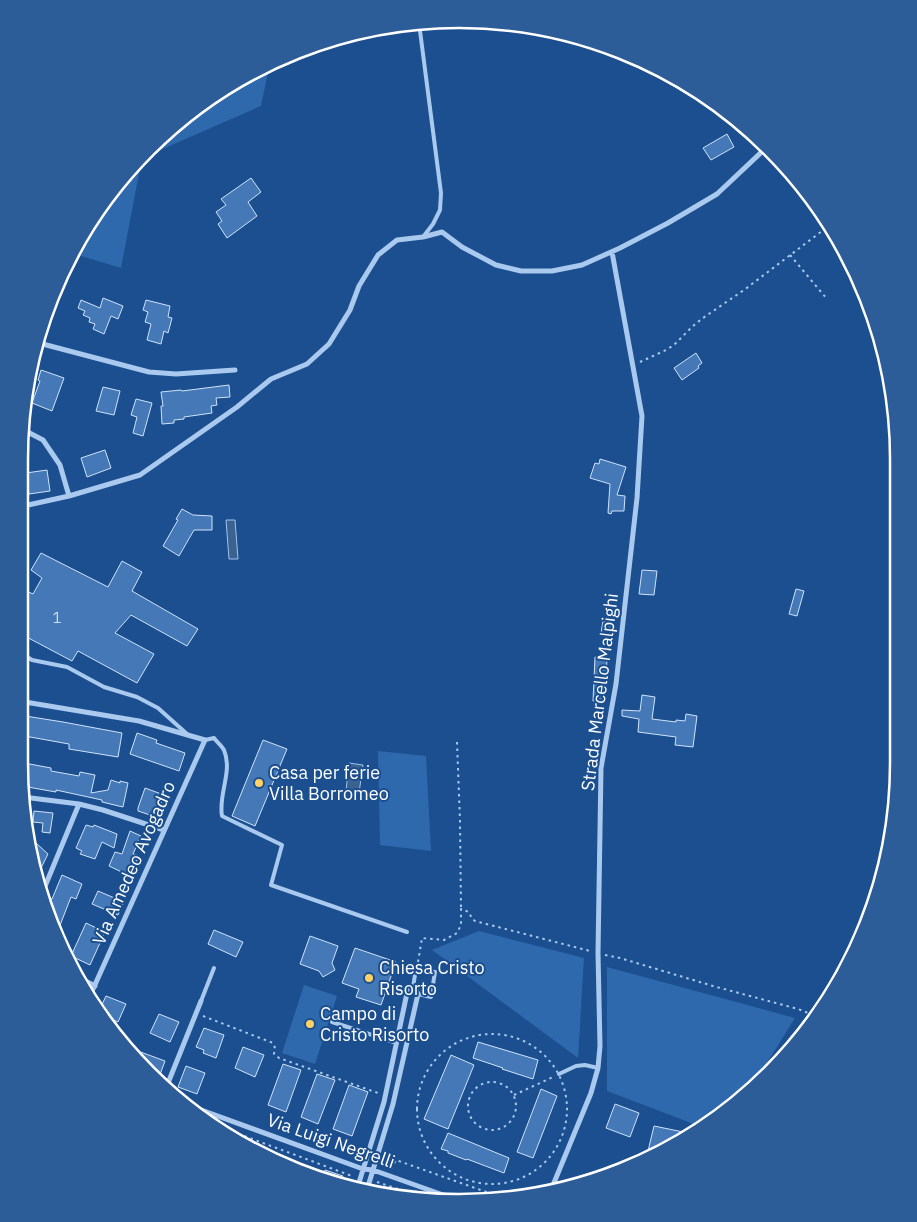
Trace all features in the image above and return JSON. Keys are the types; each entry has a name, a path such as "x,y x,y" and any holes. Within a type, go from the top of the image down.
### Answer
{"street":[{"path":"28,505 69,496 140,475 237,407 271,379 307,364 329,344 350,310 358,286 378,255 397,240 423,237 442,232 462,246 496,265 521,271 552,271 582,265 668,223 716,194 761,152"},
{"name":"Strada Marcello Malpighi","path":"554,1184 591,1093 598,1068 600,1046 598,953 601,768 616,684 637,498 642,416 612,252"},
{"path":"43,344 149,372 176,374 235,370"},
{"path":"28,432 43,440 60,465 69,496"},
{"path":"28,702 139,721 205,740"},
{"name":"Via Amedeo Avogadro","path":"92,991 205,740"},
{"path":"29,798 79,804 164,830"},
{"path":"45,886 79,804"},
{"path":"87,982 95,986"},
{"path":"359,1183 385,1096 407,993 410,988 414,987 418,994 393,1104 369,1185"},
{"path":"168,1082 201,1001"},
{"name":"Via Luigi Negrelli","path":"204,1111 363,1169 373,1170 443,1194"}],"lane":[{"path":"420,29 441,193 440,210 433,224 423,237"},
{"path":"28,658 67,667 104,687 137,697 158,708 187,734"},
{"path":"205,740 214,738 223,748 228,765 221,808 222,816 282,845 271,885 407,932"},
{"path":"201,1001 214,968"},
{"path":"414,987 416,969 435,972 431,997 418,994"},
{"path":"332,1022 397,1043"},
{"path":"559,1074 576,1066 585,1065 598,1068"}],"path":[{"path":"634,365 666,350 703,318 744,290 824,230"},
{"path":"790,255 827,298"},
{"path":"457,742 461,909"},
{"path":"196,1014 273,1043 275,1048 274,1054 279,1058 385,1096"},
{"path":"501,1034 529,1043 552,1063 565,1089 567,1118 564,1133 558,1147 549,1159 526,1177 497,1185 482,1185 466,1180 442,1167 424,1144 416,1115 420,1086 426,1072 434,1060 445,1050 472,1036 501,1034"},
{"path":"514,1095 559,1074"},
{"path":"486,1082 502,1084 514,1095 516,1111 514,1118 509,1125 502,1129 486,1130 473,1122 469,1115 469,1099 473,1091 486,1082"},
{"path":"237,1133 352,1176"},
{"path":"387,1167 392,1169 396,1160 491,1194"},
{"path":"464,1184 466,1180"},
{"path":"374,1181 405,1191"}],"shaded area":[{"path":"268,72 261,106 155,153 174,134 219,100"},
{"path":"140,168 121,268 79,255 100,219"},
{"path":"226,520 235,520 238,559 229,559"},
{"path":"378,751 426,756 431,851 380,845"},
{"path":"349,763 363,765 359,793 346,791"},
{"path":"479,931 584,958 578,1058 432,950"},
{"path":"607,967 795,1018 765,1066 743,1088 694,1124 607,1091"},
{"name":"Campo di Cristo Risorto","path":"304,985 337,996 315,1064 282,1053"}],"building":[{"path":"727,134 734,147 711,160 703,148"},
{"path":"251,178 261,192 248,202 257,216 227,238 218,224 222,221 216,212 226,205 221,199"},
{"path":"103,298 123,306 118,319 111,316 104,334 93,329 95,324 89,322 90,318 83,315 85,311 78,308 81,300 100,308"},
{"path":"146,300 170,306 168,317 172,318 168,333 164,331 161,344 147,340 151,324 145,322 148,312 143,310"},
{"path":"696,353 702,363 698,366 699,368 682,380 674,368"},
{"path":"41,370 64,378 52,411 32,403 40,381 38,380"},
{"path":"229,385 230,397 216,398 217,405 211,406 212,413 184,417 184,419 174,420 174,423 162,424 161,406 163,406 161,392"},
{"path":"103,387 120,391 114,415 96,411"},
{"path":"136,399 152,403 143,436 133,433 137,417 131,415"},
{"path":"105,450 111,468 87,477 81,458"},
{"path":"600,459 626,467 617,495 625,496 624,511 608,513 610,484 590,478 595,463 599,464"},
{"path":"47,470 50,491 29,494 28,473"},
{"path":"182,509 193,515 212,516 212,530 194,530 179,556 163,546"},
{"path":"41,553 108,587 122,561 142,572 132,591 198,629 187,646 131,615 115,633 154,654 137,683 78,651 72,661 28,638 28,592 33,594 42,578 31,570"},
{"path":"642,570 657,571 654,595 639,594"},
{"path":"796,589 804,591 797,616 789,614"},
{"path":"603,621 613,622 611,634 601,633"},
{"path":"595,657 607,658 605,701 593,701"},
{"path":"642,695 655,697 652,719 676,722 676,720 685,721 686,714 697,716 693,747 675,745 676,737 638,732 639,719 622,716 622,710 640,711"},
{"path":"28,716 122,733 118,757 69,749 69,744 28,737"},
{"path":"137,733 157,740 156,743 185,753 179,771 130,754"},
{"name":"Casa per ferie Villa Borromeo","path":"263,740 287,749 255,826 232,816"},
{"path":"28,764 51,768 51,771 79,776 80,772 95,775 91,793 108,790 111,780 128,783 123,807 102,802 102,800 56,790 56,792 28,787"},
{"path":"145,788 164,795 156,817 138,811"},
{"path":"34,811 53,813 50,833 42,832 43,823 33,822"},
{"path":"86,825 93,827 94,825 117,834 114,848 102,842 95,859 80,854 82,851 76,848"},
{"path":"130,831 141,836 133,854 139,856 130,876 109,866 115,852 122,854"},
{"path":"35,843 36,843 48,854 41,869"},
{"path":"62,875 82,884 76,899 71,897 59,927 49,898 52,899"},
{"path":"98,891 124,902 118,915 92,904"},
{"path":"86,923 105,932 90,965 74,957 72,954"},
{"path":"214,930 243,942 236,957 208,944"},
{"path":"310,936 338,946 332,963 335,970 323,977 319,971 300,964"},
{"path":"355,948 396,962 381,1005 356,997 359,989 342,983"},
{"path":"106,996 126,1004 118,1022 112,1019 102,1005"},
{"path":"159,1014 179,1022 170,1042 150,1033"},
{"path":"204,1028 224,1035 216,1058 203,1053 204,1050 196,1047"},
{"path":"478,1042 538,1060 533,1079 473,1058"},
{"path":"243,1047 264,1055 255,1077 235,1068"},
{"path":"136,1050 165,1061 160,1074"},
{"path":"451,1055 474,1065 448,1129 424,1119"},
{"path":"283,1064 301,1070 286,1112 268,1105"},
{"path":"186,1066 205,1073 197,1094 178,1087"},
{"path":"317,1074 335,1080 318,1124 301,1117"},
{"path":"349,1085 368,1092 352,1136 333,1129"},
{"path":"541,1089 557,1096 533,1158 517,1152"},
{"path":"615,1104 639,1113 630,1137 606,1128"},
{"path":"654,1126 682,1132 674,1137 648,1150"},
{"path":"448,1133 509,1158 504,1173 441,1149"},
{"path":"325,1170 343,1176 342,1179 324,1173"}],"place":[{"name":"Casa per ferie Villa Borromeo","path":"259,783"},
{"name":"Chiesa Cristo Risorto","path":"369,978"},
{"name":"Campo di Cristo Risorto","path":"310,1024"}]}
